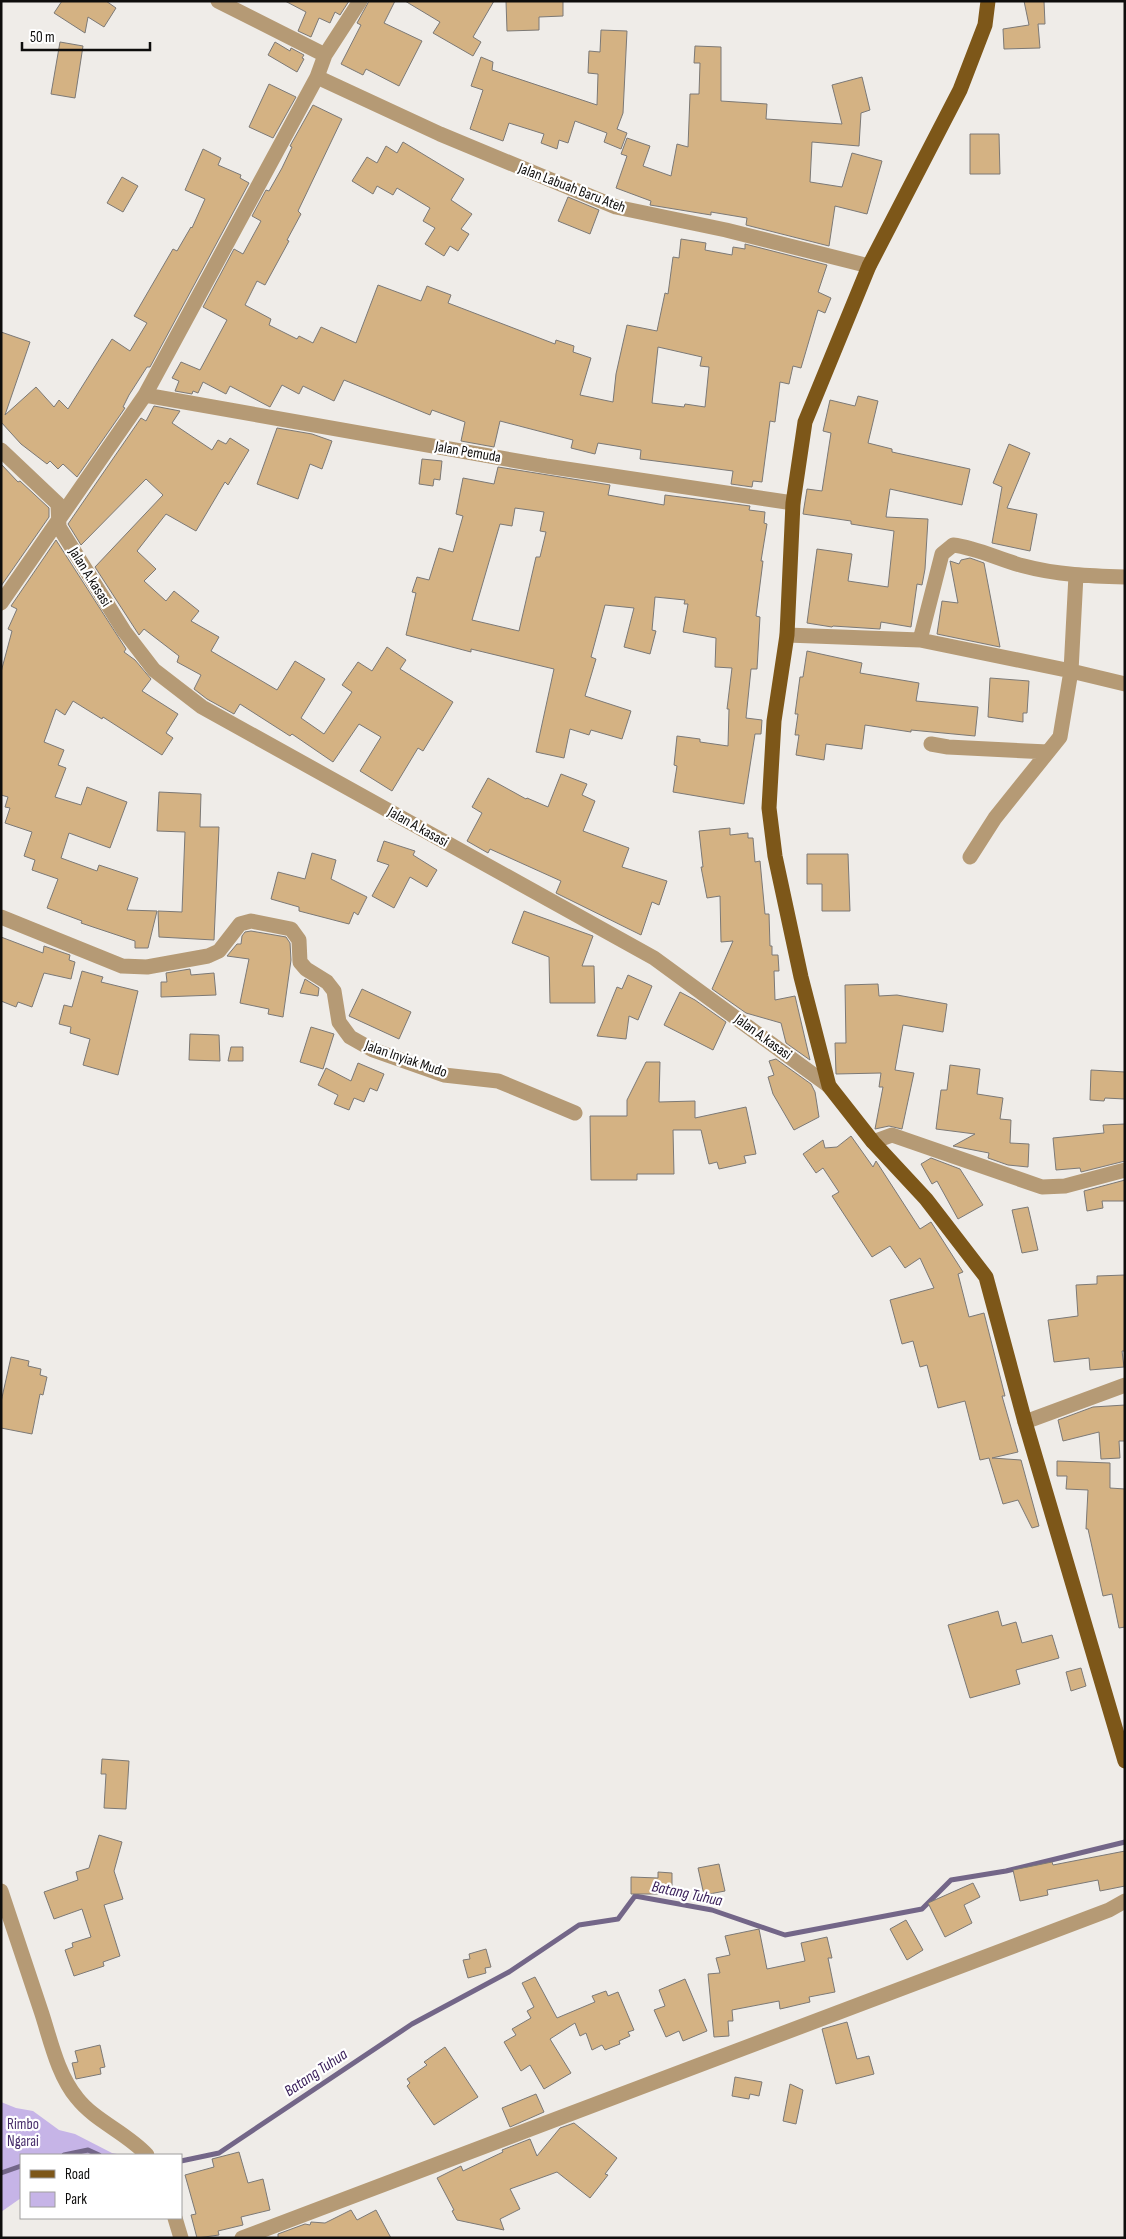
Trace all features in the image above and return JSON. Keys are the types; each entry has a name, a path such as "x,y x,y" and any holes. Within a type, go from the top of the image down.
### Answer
{"main road":[{"path":"988,1 986,25 960,90 869,266 805,422 792,503 787,635 774,721 769,808 775,856 797,958 829,1086 873,1142 926,1199 986,1277 1025,1422 1125,1761"}],"street":[{"path":"218,1 325,55"},
{"path":"1,603 145,395 317,77 325,55 360,1"},
{"name":"Jalan Labuah Baru Ateh","path":"317,77 440,134 616,207 726,230 869,266"},
{"name":"Jalan Pemuda","path":"145,395 546,466 792,503"},
{"name":"Jalan A.kasasi","path":"1,450 58,504 59,527 124,631 154,670 202,707 654,958 829,1086"},
{"path":"920,640 942,554 953,545 969,547 992,558 1023,566 1076,575 1125,577"},
{"path":"970,857 995,818 1060,737 1070,671 1076,575"},
{"path":"787,635 920,640 1125,684"},
{"path":"931,744 948,747 1048,752"},
{"name":"Jalan Inyiak Mudo","path":"1,917 122,966 147,967 214,953 219,951 240,924 251,921 292,929 299,940 300,962 306,969 327,982 334,991 339,1022 350,1037 373,1050 444,1074 498,1080 575,1113"},
{"path":"873,1142 892,1136 1042,1186 1064,1186 1125,1170"},
{"path":"1025,1422 1125,1385"},
{"path":"1,1891 55,2054 68,2084 77,2098 86,2107 146,2154"},
{"path":"242,2238 1109,1910 1125,1901"},
{"path":"175,2219 181,2238"}],"green space":[{"name":"Rimbo Ngarai","path":"1,2102 16,2108 33,2111 59,2130 75,2134 117,2154 20,2154 20,2199 1,2212"}],"building":[{"path":"62,1 106,1 116,8 104,27 88,17 85,33 54,13"},
{"path":"285,1 349,1 340,15 335,12 330,23 319,18 311,37 298,31 306,12"},
{"path":"369,1 395,1 384,23 422,41 399,86 366,69 363,75 341,64 361,25 357,23"},
{"path":"405,1 494,1 473,37 481,42 473,56 433,33 440,22"},
{"path":"506,1 563,1 563,16 539,17 539,30 507,31"},
{"path":"1024,1 1044,1 1045,24 1038,24 1040,48 1004,49 1003,29 1029,25"},
{"path":"601,30 627,31 623,113 617,129 627,133 621,149 604,142 607,133 575,121 568,143 559,140 557,149 541,143 544,134 509,123 503,141 470,129 483,90 471,86 481,57 493,62 492,70 597,105 598,74 588,73 589,51 600,52"},
{"path":"60,42 83,46 75,98 51,94"},
{"path":"275,42 290,51 291,48 304,55 302,58 304,59 297,72 268,55"},
{"path":"695,46 721,47 721,101 767,104 766,119 842,124 832,85 862,77 870,110 861,113 859,146 812,142 810,182 842,187 852,153 882,161 867,214 835,206 829,246 746,225 747,218 711,212 711,215 650,205 651,201 616,188 627,156 621,154 627,138 650,146 643,166 671,176 677,144 688,147 690,94 699,94 700,63 694,63"},
{"path":"269,84 296,97 273,138 249,127"},
{"path":"313,105 342,119 298,211 301,214 287,240 289,241 265,285 257,281 245,305 271,319 269,325 297,339 299,336 313,343 321,327 356,343 378,285 421,301 427,286 451,295 448,303 555,344 556,340 574,346 573,352 591,358 580,395 613,402 616,374 627,325 657,331 665,293 668,294 673,257 679,258 681,239 706,243 705,250 732,255 733,247 745,249 745,244 827,265 818,292 831,298 825,313 818,310 801,368 793,366 789,384 780,382 775,422 770,421 762,482 753,481 752,487 731,484 733,471 640,459 641,450 598,443 595,454 571,448 573,440 500,421 494,447 461,441 465,422 432,410 430,415 344,380 334,401 303,386 299,394 282,385 270,407 230,386 226,394 203,382 198,393 193,391 192,394 175,391 179,381 172,378 181,362 200,370 227,320 203,307 234,249 243,254 261,221 252,216 266,190 269,191 282,168 292,147 290,146","holes":["658,347 702,357 700,366 709,367 705,407 685,404 684,407 652,403"]},
{"path":"970,134 999,134 1000,174 970,174"},
{"path":"403,142 464,179 451,200 472,214 461,229 469,234 458,251 450,246 444,256 425,244 435,228 423,221 430,208 397,188 393,195 377,186 373,194 352,181 367,157 377,163 386,146 397,153"},
{"path":"203,149 221,158 218,165 241,175 240,178 249,183 150,367 147,367 129,395 123,407 125,408 77,477 63,464 58,469 50,461 47,464 21,444 1,422 1,332 30,342 5,415 36,387 54,407 59,400 68,409 112,339 130,351 147,323 134,316 173,249 177,251 192,228 205,199 185,190"},
{"path":"122,177 138,186 123,212 107,203"},
{"path":"568,197 599,210 590,234 558,221"},
{"path":"858,396 878,401 868,443 892,449 892,452 970,469 962,505 890,489 886,517 928,519 925,569 922,585 917,584 911,627 881,622 880,629 832,627 807,623 817,549 852,554 848,581 888,587 894,531 851,524 851,521 803,514 807,489 822,491 831,433 823,431 830,400 855,406"},
{"path":"154,406 180,411 172,423 212,450 218,440 226,444 230,438 249,450 228,485 225,482 196,531 166,514 137,551 156,569 144,581 166,601 174,591 199,611 191,621 219,637 211,651 277,690 295,661 325,679 301,718 324,734 352,692 342,685 358,662 372,671 387,647 406,660 400,669 453,702 423,751 418,748 392,791 360,771 381,737 359,724 333,762 292,734 290,736 240,704 234,714 207,699 194,689 201,675 177,662 179,656 144,629 139,635 95,567 163,495 146,479 81,545 68,524 141,418 146,421"},
{"path":"277,428 312,434 332,441 322,469 310,464 298,499 257,484"},
{"path":"1009,444 1030,453 1007,508 1037,514 1030,551 992,543 1002,487 993,483"},
{"path":"422,459 442,461 440,480 434,479 433,486 419,484"},
{"path":"1,464 18,482 20,481 49,508 49,517 1,586"},
{"path":"498,467 610,485 608,495 664,505 665,495 750,506 749,510 765,512 764,523 767,524 761,561 763,561 756,616 760,617 757,669 751,669 746,718 762,720 761,734 755,734 744,804 673,792 677,766 674,765 677,736 728,746 729,709 727,709 732,668 715,667 716,638 683,632 688,604 684,604 685,600 655,597 652,630 656,631 650,654 624,647 634,608 605,605 591,657 596,659 585,696 631,711 622,739 591,730 589,735 570,729 564,758 536,752 554,669 471,649 471,652 406,635 416,593 412,592 417,577 429,580 439,548 453,552 463,516 456,514 463,478 494,484","holes":["515,508 544,512 540,531 546,532 540,557 536,557 519,631 472,620 500,524 512,526"]},
{"path":"56,540 126,649 124,652 135,660 151,679 142,691 178,714 166,733 173,738 162,755 103,717 102,719 73,701 65,715 56,709 44,742 64,750 58,765 66,768 55,797 81,805 87,787 127,802 110,848 69,833 61,858 97,871 99,865 138,878 127,910 157,911 148,948 135,948 135,941 81,923 82,921 47,908 58,879 32,870 35,860 24,856 32,832 5,823 10,808 5,807 8,797 1,795 1,672 12,631 8,629 17,609 11,606"},
{"path":"970,558 984,563 1000,647 937,634 942,601 958,603 950,561 959,564 961,560"},
{"path":"807,651 862,663 860,673 919,683 916,701 978,707 975,736 911,730 911,732 865,725 862,749 826,744 824,760 796,755 799,735 795,735 798,714 795,714 800,677 803,677"},
{"path":"990,678 1029,681 1027,713 1023,713 1023,722 988,717"},
{"path":"561,774 587,784 582,795 595,801 583,831 629,848 622,867 667,881 659,905 652,902 641,935 556,893 561,881 490,849 488,853 467,841 482,813 472,807 488,778 526,799 548,807"},
{"path":"159,792 201,794 200,827 219,827 214,940 159,937 158,911 182,912 185,832 157,831"},
{"path":"730,828 730,835 748,833 748,838 753,838 755,862 760,861 765,914 769,914 770,946 772,946 772,955 778,955 779,971 774,971 775,1000 795,996 810,1060 786,1043 781,1023 746,1013 712,989 733,941 721,942 720,896 707,898 701,867 703,867 699,831"},
{"path":"384,841 415,851 413,855 437,870 427,887 410,877 394,908 372,896 389,865 377,861"},
{"path":"312,853 336,860 331,879 367,897 358,915 354,912 349,924 299,911 299,907 271,899 278,872 305,879"},
{"path":"807,854 848,854 850,911 822,911 822,884 807,884"},
{"path":"524,911 593,936 582,966 594,966 595,1003 550,1003 549,957 512,943"},
{"path":"251,931 286,937 290,943 291,960 283,1017 268,1014 269,1009 240,1003 249,959 227,956 237,944 241,944 242,936 245,932"},
{"path":"1,937 43,953 44,946 70,955 69,960 75,962 71,979 44,973 32,1007 18,1002 16,1007 1,1001"},
{"path":"190,969 191,975 214,973 216,995 161,997 161,982 167,982 166,973"},
{"path":"82,971 103,977 101,982 138,991 118,1075 83,1065 90,1039 70,1033 71,1027 59,1024 64,1005 72,1007"},
{"path":"628,975 652,986 638,1020 629,1016 626,1039 597,1036 617,987 622,989"},
{"path":"305,979 319,988 318,996 300,993"},
{"path":"878,984 879,996 897,995 947,1004 943,1032 903,1025 895,1070 914,1073 902,1129 889,1126 875,1129 883,1087 879,1087 881,1073 836,1074 835,1043 846,1043 845,985"},
{"path":"362,989 411,1012 399,1039 349,1016"},
{"path":"680,992 726,1022 713,1050 664,1025"},
{"path":"311,1027 334,1034 323,1069 300,1062"},
{"path":"190,1034 219,1035 220,1061 189,1060"},
{"path":"231,1047 243,1047 243,1061 228,1061"},
{"path":"776,1059 811,1084 815,1092 819,1117 794,1130 773,1094 768,1077 774,1075 769,1061"},
{"path":"646,1062 660,1062 659,1102 695,1101 695,1118 746,1107 756,1154 744,1156 746,1163 719,1169 717,1162 709,1164 701,1130 673,1130 674,1174 637,1174 637,1180 591,1180 590,1116 627,1116 627,1100"},
{"path":"358,1063 384,1074 377,1091 370,1088 364,1102 354,1098 349,1110 334,1104 338,1095 318,1085 326,1068 351,1081"},
{"path":"950,1065 980,1069 977,1094 1003,1098 1000,1119 1011,1120 1010,1143 1029,1144 1028,1167 1008,1165 988,1158 989,1153 953,1146 975,1134 936,1129 941,1090 947,1090"},
{"path":"1091,1070 1125,1072 1125,1099 1105,1098 1104,1101 1090,1100"},
{"path":"1125,1124 1125,1161 1081,1172 1080,1168 1056,1170 1053,1138 1104,1133 1103,1125"},
{"path":"851,1136 873,1167 876,1161 920,1229 931,1222 963,1272 958,1274 969,1317 984,1313 1005,1396 1002,1396 1018,1452 992,1458 1021,1460 1039,1526 1032,1528 1018,1500 1003,1504 989,1458 980,1460 965,1401 938,1408 927,1365 920,1367 913,1341 902,1344 890,1300 934,1288 920,1258 905,1268 890,1246 872,1257 832,1196 839,1192 823,1168 816,1173 803,1154 823,1140 825,1148 837,1147"},
{"path":"931,1158 960,1169 983,1205 958,1219 937,1181 932,1184 921,1164"},
{"path":"1125,1180 1125,1201 1102,1201 1103,1208 1087,1211 1084,1191"},
{"path":"1028,1207 1038,1250 1022,1253 1012,1210"},
{"path":"1125,1275 1125,1351 1122,1351 1124,1367 1090,1370 1089,1358 1054,1362 1048,1320 1078,1316 1076,1285 1097,1284 1097,1276"},
{"path":"11,1357 29,1361 28,1366 41,1369 40,1375 47,1377 43,1395 40,1394 32,1434 1,1428 1,1402"},
{"path":"1125,1405 1125,1441 1119,1441 1120,1458 1101,1459 1099,1432 1063,1441 1058,1420 1093,1407"},
{"path":"1057,1461 1110,1463 1110,1488 1125,1489 1125,1627 1119,1628 1112,1594 1103,1596 1088,1529 1086,1529 1088,1490 1066,1489 1067,1476 1057,1476"},
{"path":"998,1611 1002,1626 1016,1622 1022,1643 1052,1635 1059,1658 1016,1670 1020,1684 970,1698 948,1625"},
{"path":"1081,1668 1086,1686 1071,1691 1066,1672"},
{"path":"102,1759 129,1761 126,1809 104,1808 106,1774 101,1774"},
{"path":"99,1835 122,1842 114,1871 123,1899 104,1905 120,1956 103,1962 104,1966 74,1976 65,1950 73,1947 72,1943 91,1937 82,1909 54,1919 44,1892 78,1880 76,1872 89,1868"},
{"path":"1125,1851 1125,1886 1100,1891 1098,1880 1047,1890 1048,1895 1020,1901 1013,1870 1052,1862 1053,1865"},
{"path":"719,1864 725,1891 704,1895 698,1868"},
{"path":"658,1872 672,1873 672,1894 631,1894 631,1877 658,1878"},
{"path":"973,1883 980,1897 964,1905 972,1923 945,1937 928,1903"},
{"path":"906,1920 923,1950 907,1960 890,1929"},
{"path":"759,1929 767,1969 805,1961 801,1943 827,1937 832,1958 828,1958 835,1992 809,1997 810,2002 780,2009 779,2001 732,2010 733,2021 728,2021 729,2036 714,2037 708,1974 720,1973 716,1958 730,1955 725,1936"},
{"path":"486,1949 491,1967 485,1968 486,1973 468,1978 463,1960 470,1959 469,1954"},
{"path":"535,1977 557,2018 595,2002 592,1996 606,1991 608,1996 618,1992 634,2030 628,2032 630,2036 619,2041 620,2044 605,2050 602,2045 592,2050 586,2033 580,2036 575,2023 550,2039 571,2073 544,2089 530,2065 521,2071 504,2042 516,2035 512,2029 531,2018 527,2011 534,2007 522,1983"},
{"path":"685,1979 707,2031 683,2041 679,2031 666,2037 654,2010 665,2006 659,1990"},
{"path":"847,2022 857,2059 869,2056 874,2074 836,2084 822,2029"},
{"path":"100,2045 105,2067 100,2068 101,2074 76,2079 72,2063 78,2062 75,2051"},
{"path":"445,2047 478,2097 434,2125 407,2086 410,2083 407,2079 427,2065 424,2062"},
{"path":"735,2077 762,2082 759,2096 750,2094 749,2099 732,2096"},
{"path":"790,2084 803,2090 796,2124 783,2121"},
{"path":"536,2094 544,2112 510,2127 502,2108"},
{"path":"574,2123 617,2158 605,2174 608,2175 590,2198 557,2172 510,2189 520,2209 500,2219 504,2230 457,2220 452,2211 454,2210 437,2178 461,2166 463,2171 503,2152 502,2150 530,2139 537,2156 560,2128"},
{"path":"239,2152 248,2183 263,2179 270,2210 241,2217 243,2225 218,2231 219,2235 197,2238 191,2215 196,2214 185,2175 214,2167 212,2159"},
{"path":"351,2210 357,2220 376,2210 391,2238 278,2238 278,2234 305,2224 310,2225 311,2222 325,2223"}],"waterway":[{"name":"Batang Tuhua","path":"182,2161 219,2153 412,2024 509,1972 579,1925 618,1919 635,1896 712,1910 785,1935 922,1909 951,1880 1006,1871 1125,1842"},
{"name":"Batang Tuhua","path":"69,2154 88,2150 97,2154"},
{"name":"Batang Tuhua","path":"1,2173 20,2166"}]}
